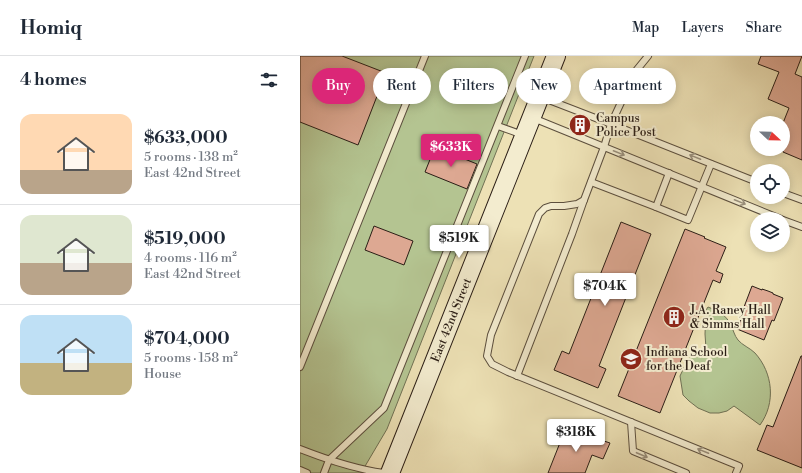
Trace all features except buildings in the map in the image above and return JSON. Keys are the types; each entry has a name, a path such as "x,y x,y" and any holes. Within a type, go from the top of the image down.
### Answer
{"street":[{"name":"East 42nd Street","path":"551,68 556,56"},
{"name":"East 42nd Street","path":"390,473 537,104"}],"lane":[{"path":"300,367 425,56"},
{"path":"324,473 329,460 384,408 525,56"},
{"path":"517,376 572,234 611,124 635,72 648,56"},
{"path":"560,104 750,179"},
{"path":"531,117 764,212"},
{"path":"498,126 524,136"},
{"path":"591,182 688,220 711,164"},
{"path":"656,207 670,173"},
{"path":"790,196 802,200"},
{"path":"584,200 577,204 551,206 545,208 540,214 491,335 487,356 492,364 517,376 739,466 736,473"},
{"path":"790,222 802,227"},
{"path":"631,422 633,451 686,473"},
{"path":"300,449 329,460 367,471 384,473"},
{"path":"300,470 307,473"}],"green space":[{"path":"300,56 534,56 529,68 516,68 516,102 387,429 361,473 300,473"},
{"path":"708,307 725,316 738,340 755,353 766,370 769,379 770,398 765,416 760,425 734,406 727,411 710,413 698,408 683,395 680,376 687,361 694,353 706,349 706,310"}],"place":[{"name":"Campus Police Post","path":"580,125"},
{"name":"J.A. Raney Hall & Simms Hall","path":"674,317"},
{"name":"Indiana School for the Deaf","path":"631,359"}]}
